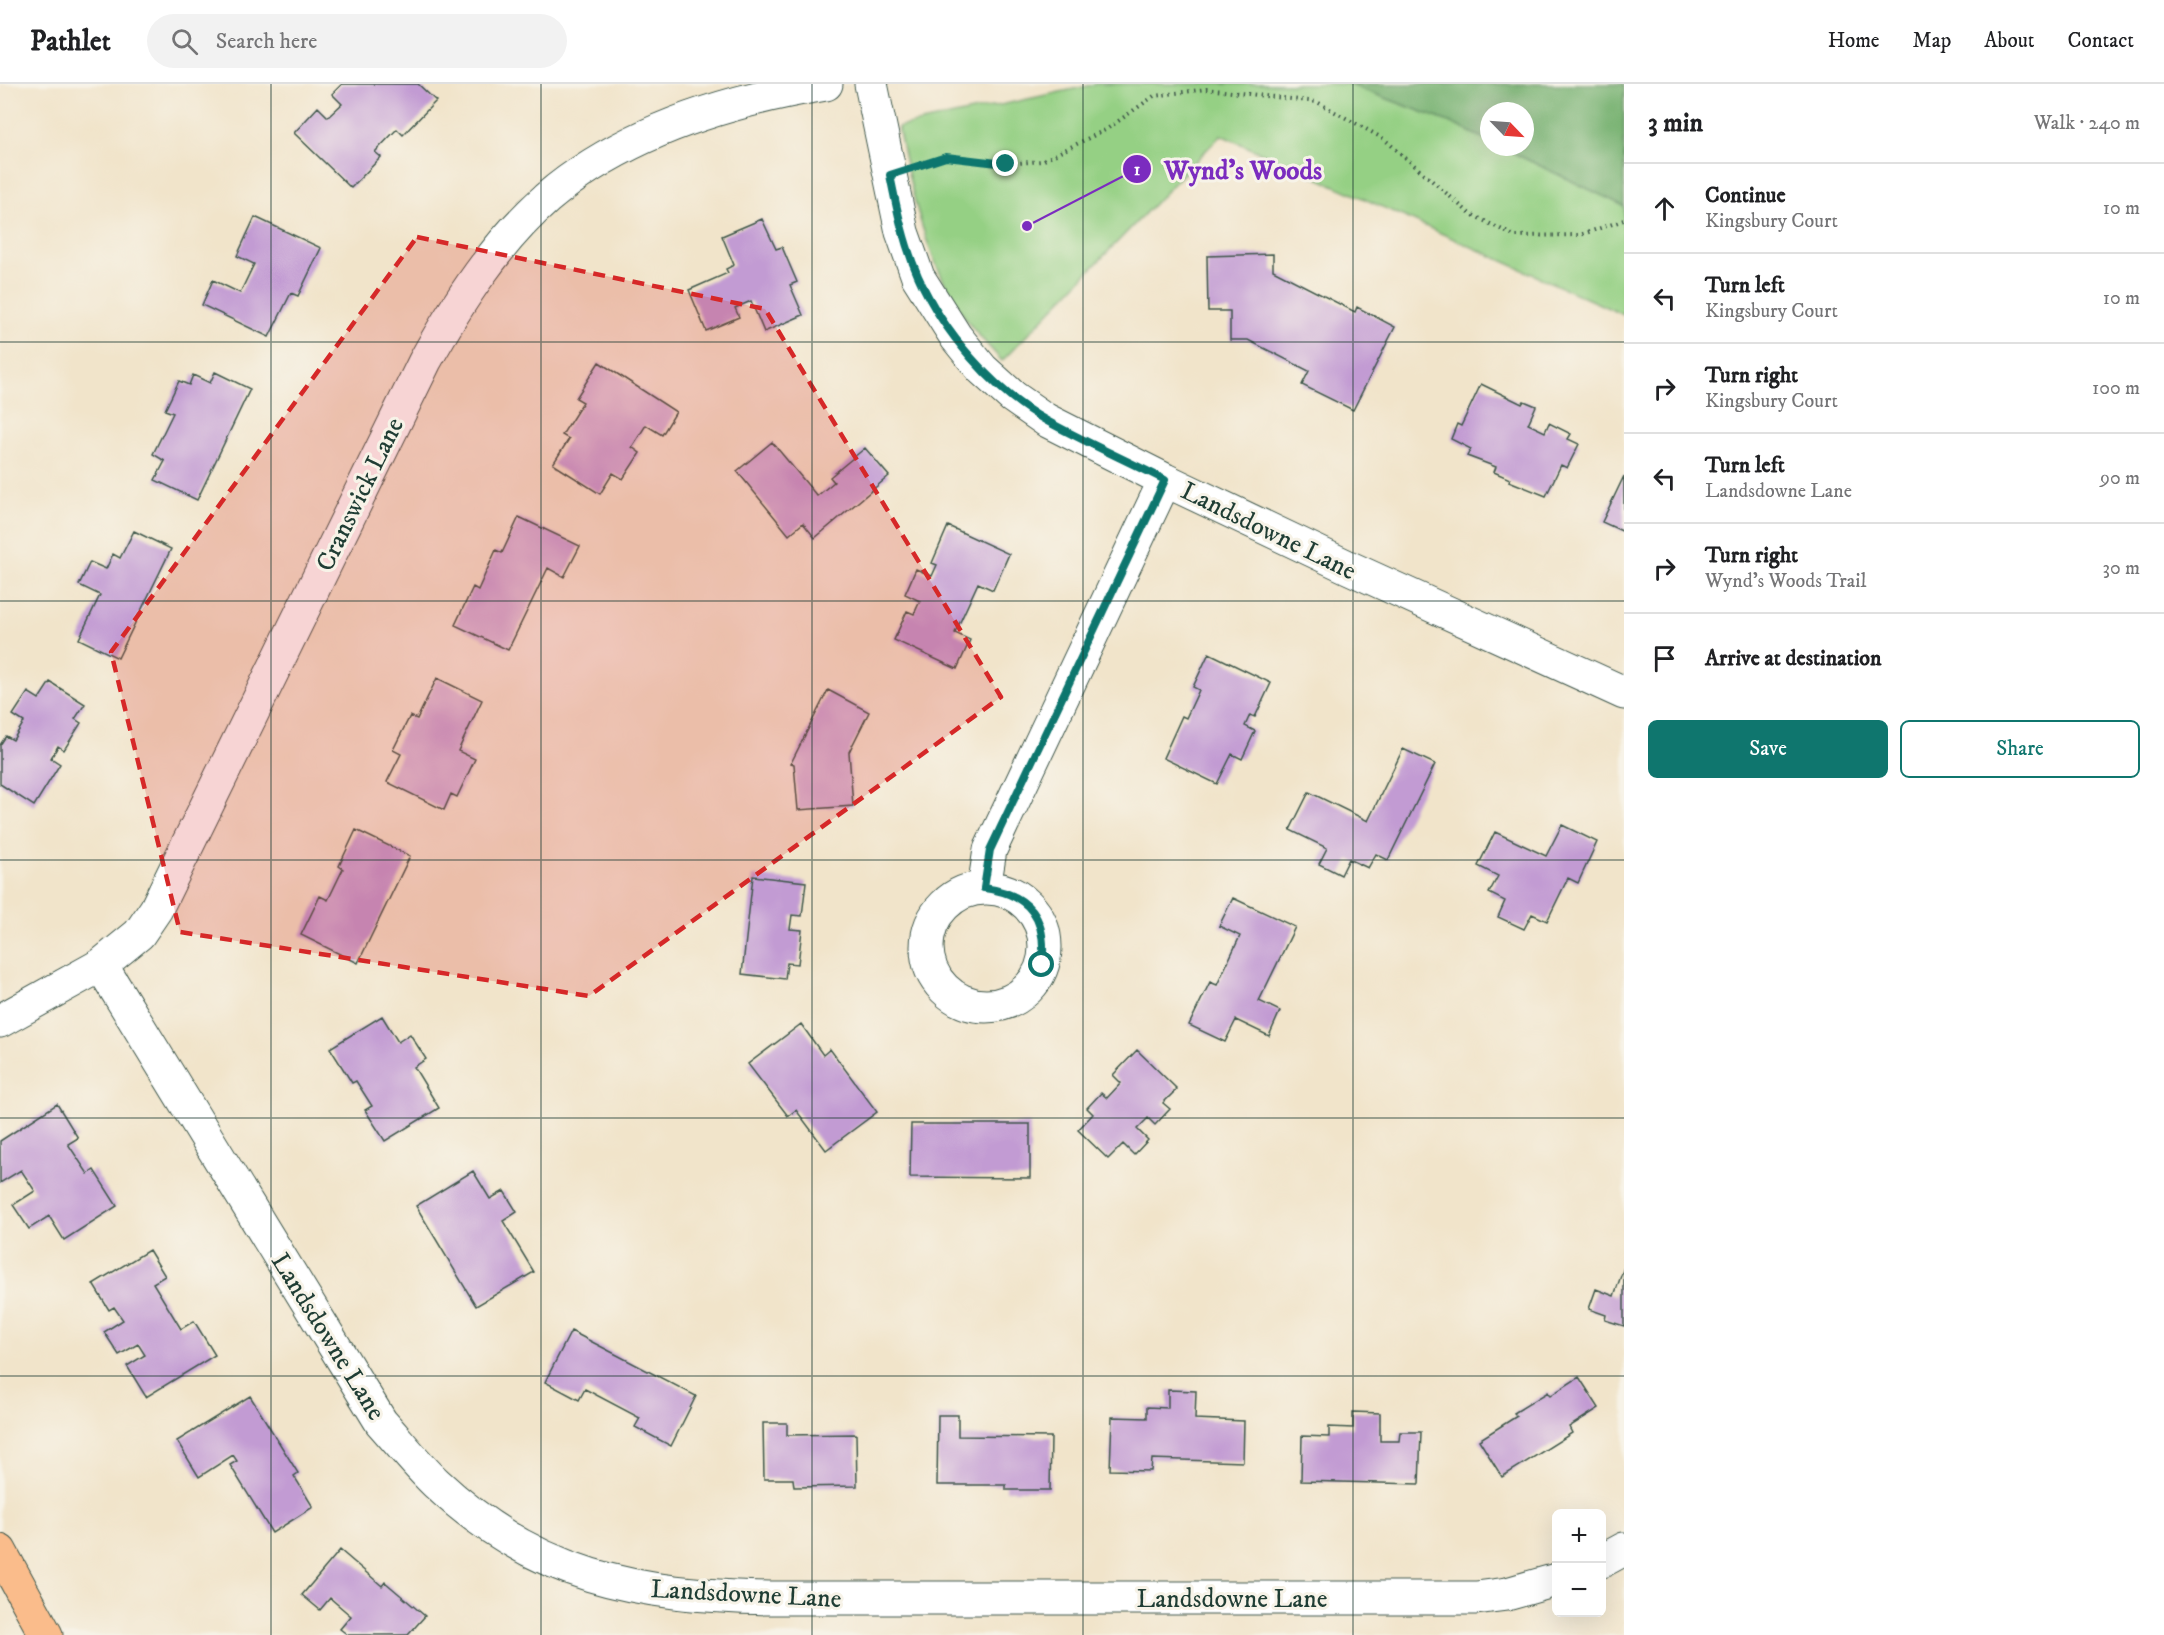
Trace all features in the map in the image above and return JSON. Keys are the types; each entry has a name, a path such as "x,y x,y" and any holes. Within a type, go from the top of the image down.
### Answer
{"main road":[{"path":"0,1551 46,1635"}],"street":[{"name":"Cranswick Lane","path":"0,1021 101,965 139,934 156,909 424,361 478,275 525,220 571,180 639,141 690,119 787,90 826,84"},
{"name":"Landsdowne Lane","path":"871,84 902,232 918,277 956,337 982,369 1012,397 1046,420 1165,480 1350,568 1624,693"},
{"path":"984,888 990,850 1165,480"},
{"name":"Landsdowne Lane","path":"101,965 381,1422 435,1482 467,1510 504,1536 546,1558 591,1577 646,1590 709,1597 1476,1598 1508,1594 1552,1581"},
{"path":"1606,1560 1624,1549"}],"path":[{"path":"890,175 946,157 1006,164 1042,161 1107,129 1154,96 1206,89 1317,102 1384,139 1469,213 1514,236 1580,235 1624,220"}],"highlighted area":[{"path":"417,237 765,309 1001,697 589,996 180,932 111,652"}],"green space":[{"path":"1097,84 1348,84 1449,122 1480,137 1480,156 1520,156 1624,206 1624,315 1221,135 1002,361 966,319 940,274 922,227 898,127"},
{"path":"1348,84 1624,84 1624,206 1520,156 1534,156 1534,102 1480,102 1480,137 1449,122"}],"building":[{"path":"342,84 418,84 436,101 403,135 397,129 375,152 381,157 351,188 294,133 318,107 328,117 342,104 332,94"},
{"path":"255,217 321,248 298,296 291,293 269,337 202,305 213,280 240,293 254,264 237,256"},
{"path":"762,219 776,249 782,247 797,282 790,285 803,315 764,332 751,301 735,308 739,317 706,331 689,290 728,273 726,269 734,265 722,236"},
{"path":"1273,254 1273,270 1355,312 1357,307 1395,327 1353,410 1302,385 1309,371 1248,340 1230,340 1230,311 1208,311 1207,256"},
{"path":"599,362 676,412 662,435 646,425 632,447 640,453 623,479 613,473 600,494 553,464 569,439 562,435 583,402 576,398"},
{"path":"215,372 250,389 197,500 155,480 165,461 153,454 173,413 165,410 179,381 189,385 193,375 210,383"},
{"path":"1481,384 1522,404 1524,401 1536,406 1528,424 1545,432 1549,423 1571,434 1568,439 1579,444 1567,468 1561,465 1546,496 1509,481 1510,479 1494,472 1496,467 1467,456 1471,449 1451,439 1457,424 1461,426"},
{"path":"772,442 817,496 834,482 830,477 865,448 889,476 815,538 803,523 789,535 737,471"},
{"path":"1624,476 1624,532 1602,522"},
{"path":"519,517 580,546 564,577 548,568 508,650 455,625 473,587 478,590 496,550 502,553"},
{"path":"948,526 1009,554 993,590 978,583 955,633 970,640 957,669 894,640 907,611 914,614 920,601 905,594 916,569 932,576 937,565 932,563"},
{"path":"134,531 171,549 118,658 79,639 100,595 79,585 90,562 106,569 113,554 120,558"},
{"path":"1209,653 1271,683 1255,717 1250,715 1245,726 1255,731 1242,759 1232,754 1217,784 1163,758 1182,716 1186,718 1199,690 1193,687"},
{"path":"437,678 482,700 458,751 475,759 457,797 451,794 444,810 387,782 401,754 393,750 410,716 417,719"},
{"path":"50,682 85,704 75,719 81,723 64,750 58,746 51,758 60,764 34,806 0,784 0,745 6,736 13,740 24,722 13,715 28,692 39,699"},
{"path":"828,690 869,712 849,752 853,806 798,810 794,764 791,763"},
{"path":"1403,749 1435,764 1388,860 1376,854 1368,868 1349,859 1341,875 1319,864 1327,848 1290,830 1309,792 1368,821"},
{"path":"1562,825 1597,842 1578,883 1568,878 1547,921 1532,914 1524,929 1498,917 1505,901 1489,893 1498,876 1478,866 1495,832 1546,856"},
{"path":"356,830 410,856 358,963 301,935 320,896 328,900 343,869 339,866"},
{"path":"753,876 806,882 802,916 792,915 790,929 802,930 798,964 787,963 785,979 742,974"},
{"path":"1233,898 1295,927 1259,1001 1280,1011 1269,1036 1236,1020 1225,1042 1189,1025 1210,982 1217,985 1240,936 1219,926"},
{"path":"382,1016 398,1042 410,1034 426,1059 414,1067 439,1108 385,1141 365,1110 372,1106 356,1081 352,1083 330,1048"},
{"path":"801,1024 823,1055 830,1049 877,1112 826,1150 796,1110 788,1116 748,1064"},
{"path":"1137,1050 1177,1089 1163,1103 1170,1109 1155,1125 1148,1118 1137,1129 1148,1140 1134,1155 1123,1144 1108,1159 1078,1130 1093,1114 1087,1108 1101,1093 1107,1098 1121,1083 1113,1075"},
{"path":"57,1104 78,1138 68,1144 88,1174 94,1170 117,1206 64,1240 49,1216 29,1229 13,1205 35,1191 21,1170 0,1183 0,1141"},
{"path":"911,1124 1030,1124 1030,1178 910,1177"},
{"path":"473,1171 490,1199 504,1191 517,1212 503,1221 534,1272 476,1306 416,1206"},
{"path":"149,1250 165,1276 153,1283 181,1329 194,1321 215,1355 146,1397 127,1366 145,1355 138,1344 119,1355 104,1332 123,1320 114,1307 109,1310 93,1284"},
{"path":"1624,1267 1624,1326 1605,1320 1606,1315 1589,1309 1596,1289 1614,1296"},
{"path":"571,1331 696,1396 671,1446 635,1427 640,1418 585,1389 579,1400 545,1382"},
{"path":"1579,1377 1599,1408 1569,1427 1572,1433 1502,1477 1479,1440 1517,1416 1514,1413 1548,1392 1550,1396"},
{"path":"1168,1390 1196,1391 1195,1419 1244,1421 1243,1462 1152,1459 1151,1471 1110,1470 1112,1417 1147,1418 1147,1407 1168,1408"},
{"path":"250,1396 298,1473 294,1476 313,1507 272,1533 230,1465 237,1461 233,1455 199,1477 177,1441"},
{"path":"1353,1412 1380,1413 1380,1441 1399,1441 1400,1432 1421,1432 1419,1484 1301,1481 1302,1436 1329,1437 1329,1427 1353,1428"},
{"path":"938,1415 958,1415 958,1436 1051,1437 1050,1490 1006,1490 1006,1485 937,1485"},
{"path":"763,1423 787,1423 787,1435 856,1434 857,1486 794,1487 793,1479 764,1479"},
{"path":"340,1550 382,1586 385,1582 425,1616 408,1635 348,1635 340,1629 351,1616 330,1598 320,1610 302,1595"}],"place":[{"name":"Wynd's Woods","path":"1027,226"}],"route":[{"path":"1006,164 946,157 890,175 902,232 918,277 956,337 982,369 1012,397 1046,420 1165,480 990,850 984,888 1003,890 1020,898 1033,911 1042,928 1045,946 1042,965"}]}
